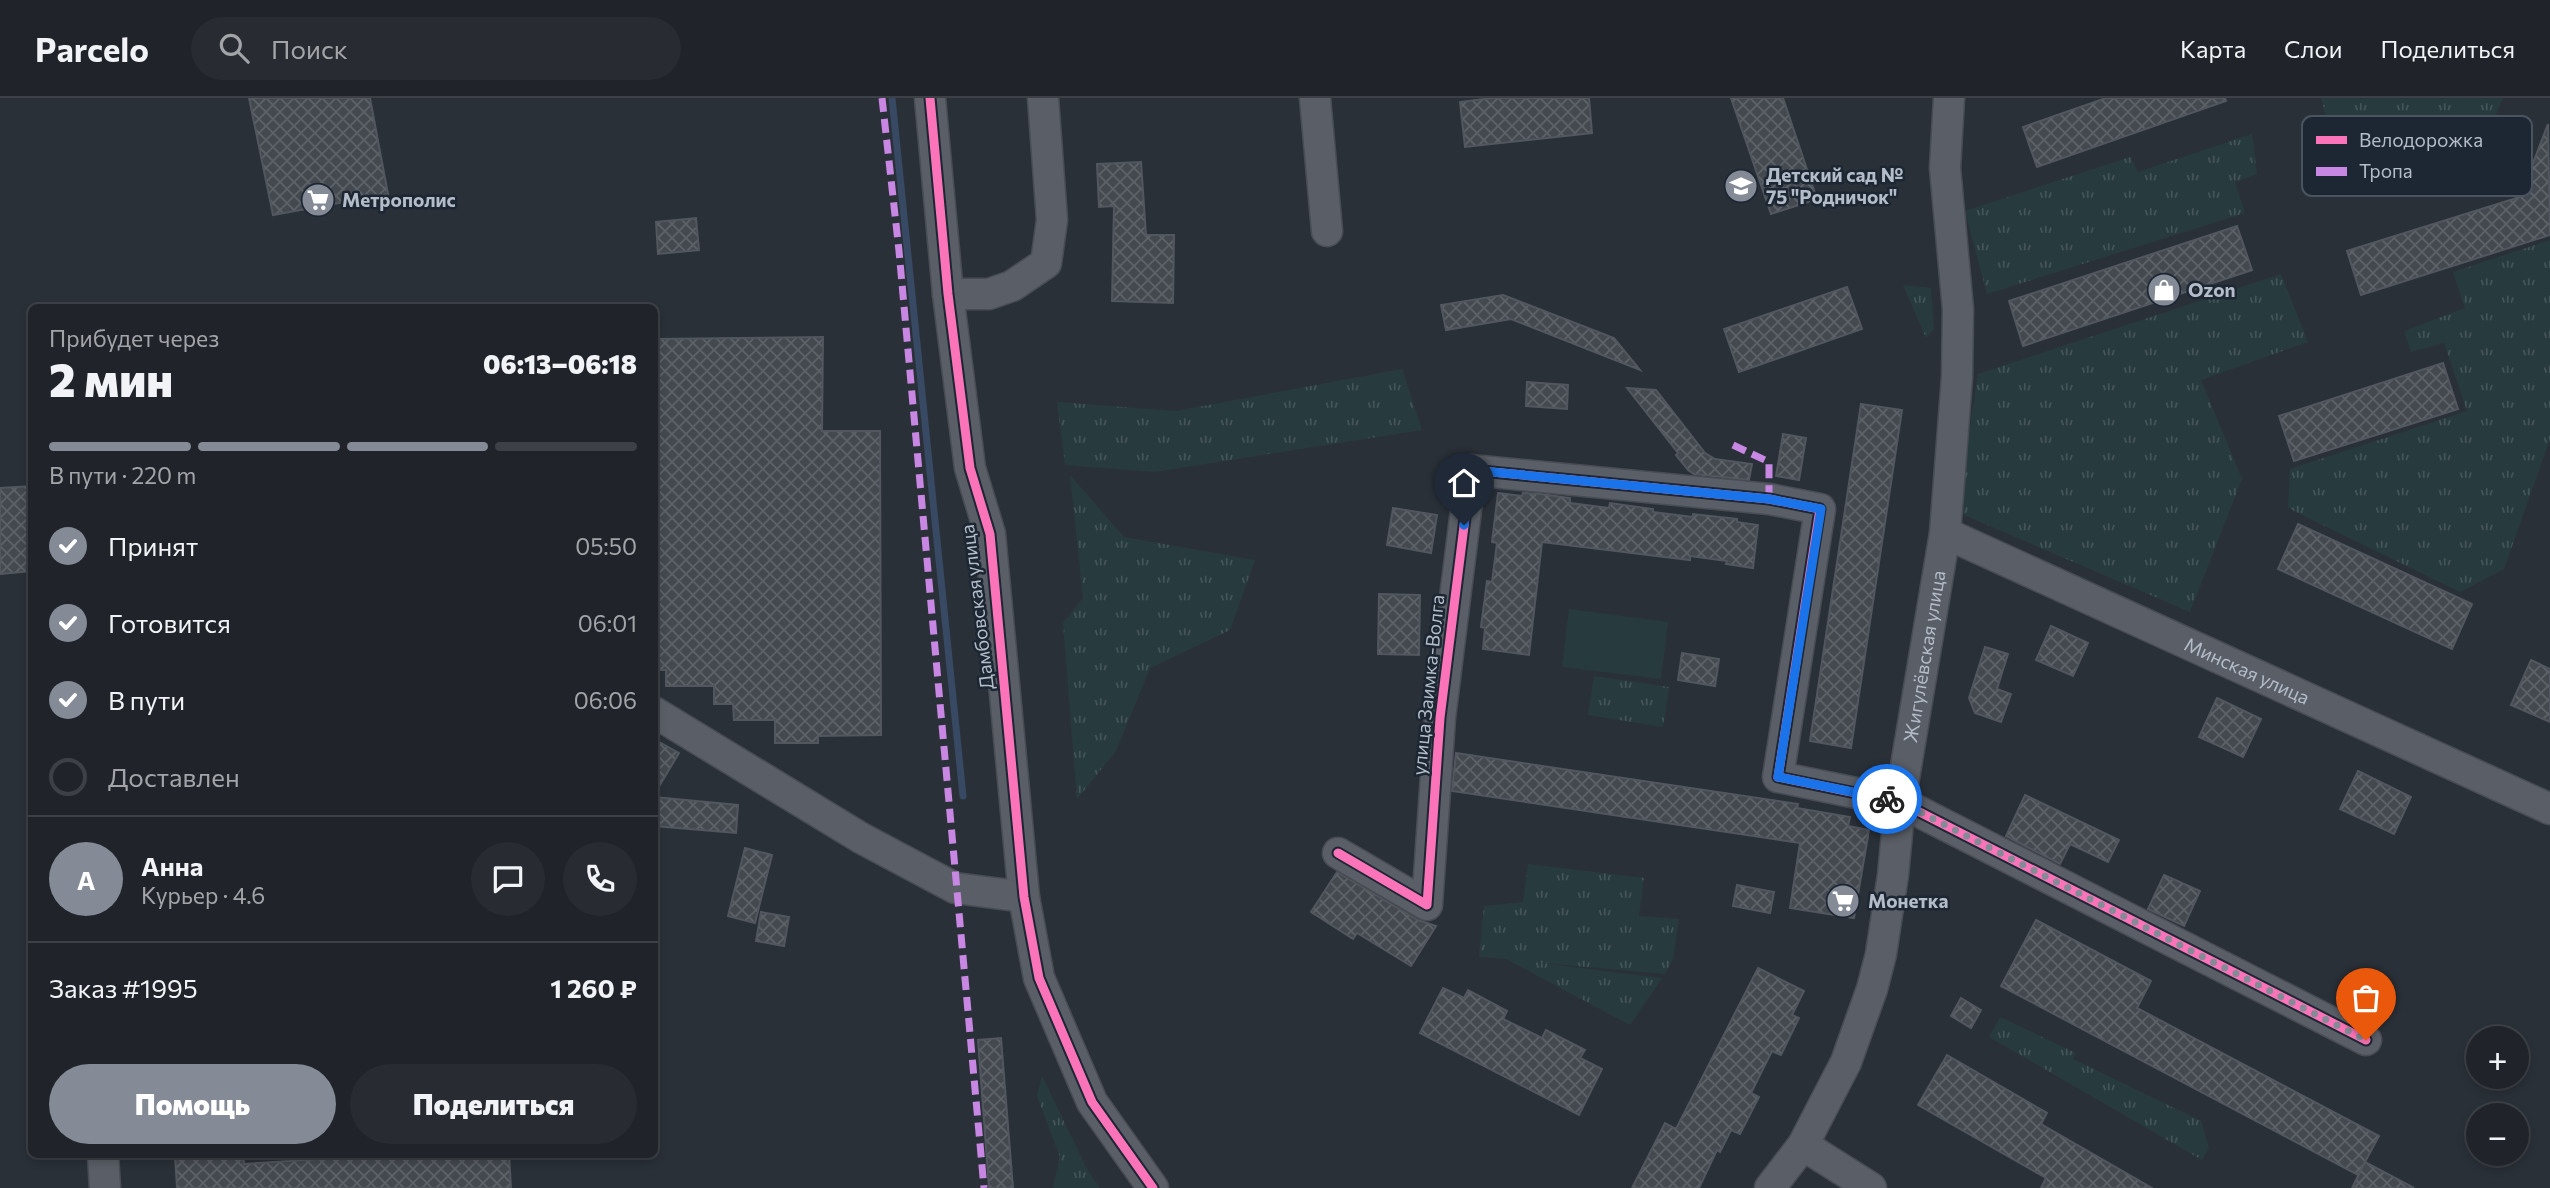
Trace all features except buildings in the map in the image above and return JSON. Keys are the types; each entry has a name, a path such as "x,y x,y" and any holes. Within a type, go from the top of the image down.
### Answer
{"street":[{"name":"Дамбовская улица","path":"930,98 948,295 970,468 990,534 1024,897 1039,978 1092,1102 1153,1188"},
{"path":"948,295 989,294 1012,285 1046,263 1052,220 1043,98"},
{"path":"1315,98 1327,231"},
{"name":"Жигулёвская улица","path":"1770,1188 1803,1145 1846,1062 1872,989 1881,954 1900,802 1945,533 1958,377 1958,309 1945,168 1949,98"},
{"name":"улица Заимка-Волга","path":"1338,853 1427,905 1440,718 1471,470 1769,499 1821,509 1778,777 1900,802"},
{"name":"Минская улица","path":"1945,533 2550,809"},
{"path":"658,714 861,838 955,888 1024,897"},
{"path":"1900,802 2366,1040"},
{"path":"1803,1145 1871,1188"},
{"path":"103,1158 105,1188"}],"green space":[{"path":"2321,98 2503,98 2495,116 2326,116"},
{"path":"2252,134 2257,174 2235,182 2245,213 1987,294 1965,211 2130,157 2138,172"},
{"path":"2550,240 2550,439 2504,569 2460,592 2288,508 2290,469 2467,411 2444,343 2411,352 2404,331 2465,308 2453,272"},
{"path":"2281,274 2308,342 2201,380 2242,479 2190,612 1957,512 1978,374"},
{"path":"1903,285 1931,288 1934,329 1926,338"},
{"path":"1402,369 1422,430 1154,472 1065,465 1057,402 1176,411"},
{"path":"1070,475 1124,537 1255,560 1230,630 1150,668 1116,751 1077,799 1063,623 1083,598"},
{"path":"1569,609 1668,622 1661,679 1562,667"},
{"path":"1594,676 1669,687 1663,727 1588,715"},
{"path":"1528,864 1644,878 1639,916 1679,919 1673,959 1665,974 1532,962 1662,978 1630,1025 1506,959 1479,957 1484,906 1523,902"},
{"path":"2000,1017 2076,1053 2073,1059 2201,1121 2209,1148 2202,1160 1989,1037"},
{"path":"1042,1076 1088,1171 1100,1188 1053,1188 1060,1157 1037,1096"}],"waterway":[{"path":"892,98 963,796"}],"marked path":[{"path":"882,98 899,251 984,1188"},
{"path":"1733,445 1769,462 1769,499"}],"cycle path":[{"path":"930,98 948,294 970,468 990,534 1024,897 1039,978 1092,1102 1153,1188"},
{"path":"1338,853 1427,905 1440,718 1471,470 1769,499 1820,509 1778,777 1900,802 2366,1040"}],"way so far":[{"path":"1887,799 1900,802 2366,1040"}],"place":[{"name":"Детский сад № 75 \"Родничок\"","path":"1741,186"},
{"name":"Метрополис","path":"318,200"},
{"name":"Ozon","path":"2164,290"},
{"name":"Монетка","path":"1843,901"}],"route":[{"path":"1464,525 1471,470 1769,499 1821,509 1778,777 1887,799"}]}
